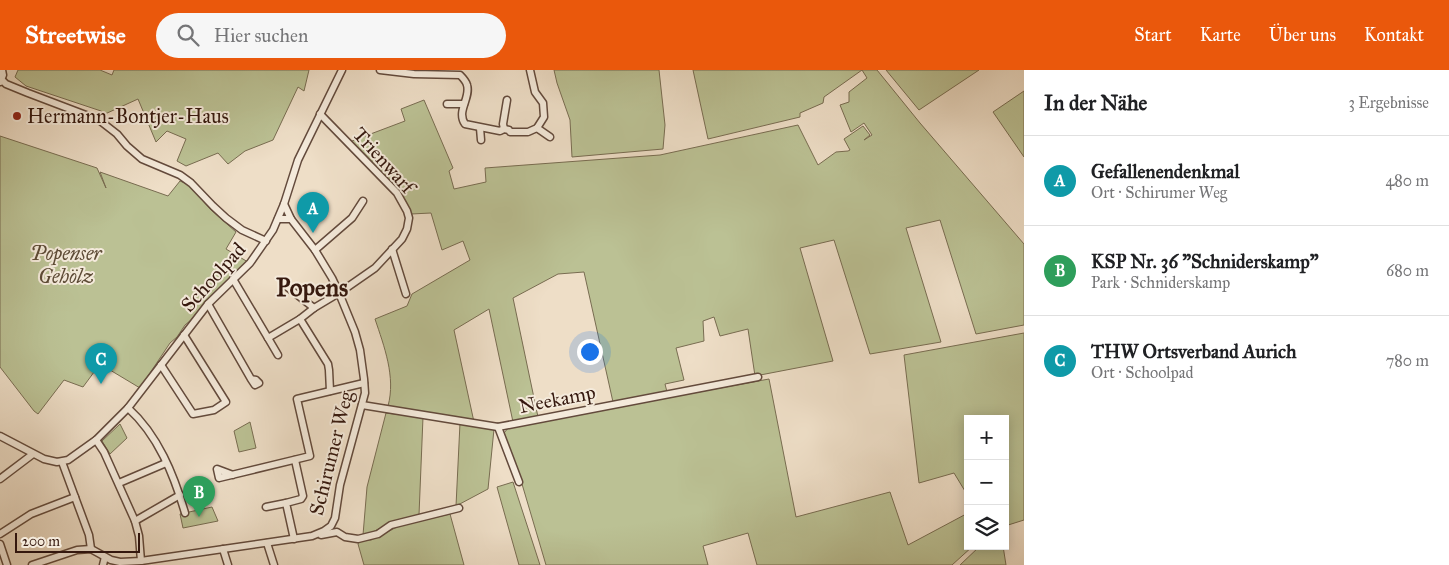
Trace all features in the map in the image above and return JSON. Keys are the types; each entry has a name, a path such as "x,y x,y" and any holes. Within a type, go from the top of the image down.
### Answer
{"street":[{"path":"2,70 4,76 1,81 6,84 99,120 117,134 142,159 186,179 226,218 242,230 266,241"},
{"name":"Schoolpad","path":"62,462 75,457 96,440 128,408 208,304 250,263 266,241 284,204 298,160 342,70"},
{"path":"380,70 414,74 460,74 467,83 468,89 461,114 465,124 480,128 528,132 538,128 544,117 543,103 535,92 530,70"},
{"path":"505,131 503,124 507,100"},
{"path":"447,104 464,104"},
{"name":"Trienwarf","path":"268,338 300,319 375,268 402,239 407,229 409,218 405,206 396,193 320,114"},
{"path":"480,128 481,140"},
{"path":"538,128 550,137"},
{"path":"315,250 352,218 363,201"},
{"name":"Schirumer Weg","path":"91,549 111,560 134,563 312,536 331,526 335,518 340,485 364,393 360,350 355,332 332,278 315,250 291,220 284,204"},
{"path":"278,219 291,220"},
{"path":"392,249 406,294"},
{"path":"233,279 278,355"},
{"path":"286,286 314,308"},
{"path":"208,304 250,379"},
{"path":"300,319 328,364 330,391"},
{"path":"161,365 193,414 214,410 226,402 184,335"},
{"name":"Neekamp","path":"362,405 498,427 758,378"},
{"path":"233,474 310,456 297,399 364,383"},
{"path":"128,408 140,418 150,431 180,495 185,513"},
{"path":"498,427 519,482"},
{"path":"0,436 33,454 52,461 62,462 90,535 91,549 77,550 32,565"},
{"path":"96,440 119,483 135,521 139,536 141,561"},
{"path":"0,479 33,454"},
{"path":"266,507 301,499 303,496 295,460"},
{"path":"119,483 166,463"},
{"path":"135,521 180,495"},
{"path":"0,534 31,514 75,497"},
{"path":"286,503 294,539"},
{"path":"312,536 337,532 345,537 358,539 378,534 391,525 458,508"},
{"path":"335,518 337,532"},
{"path":"267,543 274,565"},
{"path":"0,544 7,565"},
{"path":"223,549 228,565"},
{"path":"103,565 105,557"}],"green space":[{"path":"18,70 100,70 112,75 114,70 309,70 304,91 298,87 273,140 245,151 228,164 218,153 186,166 177,161 186,139 167,131 156,142 138,99 105,114 26,86 15,77"},
{"path":"554,70 659,70 665,125 663,149 572,157 570,120"},
{"path":"693,70 862,70 824,97 823,103 800,113 800,117 708,139"},
{"path":"862,70 877,70 1024,244 1024,325 976,334 940,220 906,228 941,342 870,354 834,240 800,248 833,361 755,376 748,329 720,336 714,317 703,321 704,341 676,348 684,380 665,384 667,392 613,402 584,272 558,274 513,298 538,417 513,422 489,309 454,330 474,422 388,406 391,384 390,373 375,319 407,306 412,294 470,260 463,241 442,250 431,213 411,214 394,186 352,141 405,121 401,109 424,100 453,168 449,171 454,189 486,182 485,168 660,155 798,125 818,165 836,152 850,150 844,139 863,126 870,135 864,140 872,135 864,123 851,132 840,105 849,102 849,92 867,78"},
{"path":"886,70 979,70 919,110"},
{"path":"1024,91 1024,157 993,112"},
{"name":"Popenser Gehölz","path":"0,136 97,168 106,188 100,172 168,196 180,181 189,185 211,210 236,232 226,249 248,262 206,301 185,325 177,337 170,343 140,388 100,364 83,387 64,380 38,414 0,367"},
{"path":"1024,333 1024,520 1009,525 1009,415 964,415 964,489 954,473 919,483 904,355"},
{"path":"769,379 796,517 890,492 908,545 964,515 964,550 969,550 952,565 757,565 748,533 703,546 708,565 546,565 522,484 504,433 509,427"},
{"path":"386,413 423,417 419,515 404,518 363,535 367,487"},
{"path":"250,422 256,448 239,452 234,431"},
{"path":"460,423 494,429 488,489 456,506"},
{"path":"120,424 127,438 110,454 102,441"},
{"path":"513,482 540,565 519,565 497,487"},
{"path":"212,507 218,521 183,528 180,514"},
{"path":"450,514 464,565 364,565 358,544 360,540 371,540 399,526"},
{"path":"976,550 1004,550 1006,565 960,565"}],"place":[{"name":"Hermann-Bontjer-Haus","path":"17,116"},
{"name":"Gefallenendenkmal","path":"313,233"},
{"name":"THW Ortsverband Aurich","path":"101,384"},
{"name":"KSP Nr. 36 \"Schniderskamp\"","path":"199,517"}],"district":[{"name":"Popens","path":"312,287"}]}
